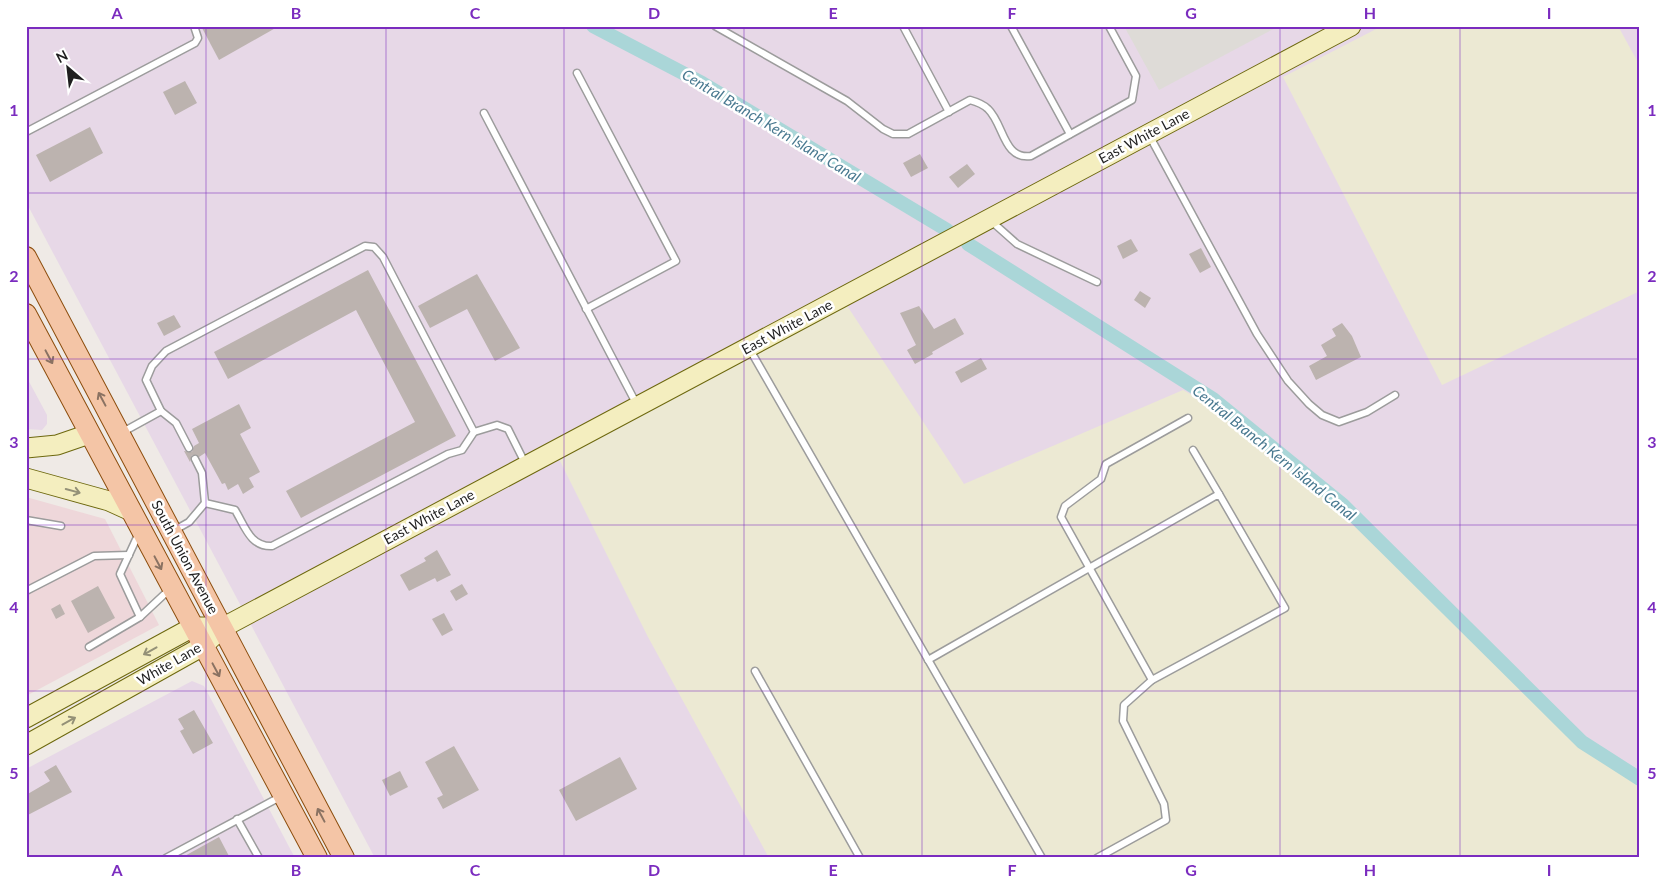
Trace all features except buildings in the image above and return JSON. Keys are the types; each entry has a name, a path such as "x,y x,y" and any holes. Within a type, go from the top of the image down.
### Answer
{"main road":[{"name":"South Union Avenue","path":"26,257 344,858"},
{"name":"South Union Avenue","path":"26,314 317,858"},
{"path":"90,434 102,435 107,439 153,515 172,531"},
{"path":"304,833 325,849 331,858"}],"street":[{"name":"East White Lane","path":"222,628 1351,26"},
{"path":"26,448 51,446 90,434"},
{"path":"26,478 109,501 131,511"},
{"name":"White Lane","path":"26,718 193,627 222,628"},
{"name":"White Lane","path":"26,745 203,646 222,628"}],"lane":[{"path":"26,132 195,43 198,38 194,26"},
{"path":"715,26 847,101 882,129 893,134 908,134 970,100 982,104 990,110 1012,152 1021,157 1031,156 1132,100 1136,76 1109,26"},
{"path":"903,26 949,112"},
{"path":"1011,26 1070,134"},
{"path":"577,73 676,261 586,309"},
{"path":"484,113 638,406"},
{"path":"1148,134 1257,334 1288,381 1309,404 1322,415 1339,422 1367,412 1396,395"},
{"path":"989,219 1016,244 1097,282"},
{"path":"189,448 176,423 161,411 146,380 152,366 166,351 365,246 374,247 383,257 474,432"},
{"path":"749,347 1042,858"},
{"path":"120,434 161,411"},
{"path":"1152,680 1061,517 1065,506 1101,479 1106,464 1188,418"},
{"path":"205,503 235,510 254,541 262,546 272,546 448,454 462,450 474,432 497,425 508,429 526,466"},
{"path":"1097,858 1166,820 1164,804 1124,721 1124,705 1152,680 1285,608 1193,450"},
{"path":"172,531 189,522 205,503 202,473 195,459"},
{"path":"928,660 1219,494"},
{"path":"26,520 61,526"},
{"path":"140,617 120,574 141,530"},
{"path":"26,591 94,556 129,556"},
{"path":"89,648 140,617 171,588"},
{"path":"755,671 860,858"},
{"path":"166,858 283,795"},
{"path":"238,819 259,858"}],"shaded area":[{"path":"26,26 1640,26 1640,858 375,858 26,202"},
{"path":"1124,26 1279,26 1159,90"},
{"path":"1382,26 1618,26 1640,66 1640,291 1442,385 1283,77"},
{"path":"842,298 964,484 1183,390 1252,428 1576,739 1640,773 1640,858 769,858 648,637 558,457"},
{"path":"26,376 47,415 47,424 42,430 26,429"},
{"path":"26,497 105,519 159,625 26,696"},
{"path":"192,681 204,686 295,858 26,858 26,769"}],"waterway":[{"name":"Central Branch Kern Island Canal","path":"593,26 702,83 947,230"},
{"name":"Central Branch Kern Island Canal","path":"968,244 1213,399 1343,505 1582,742 1640,779"}]}
